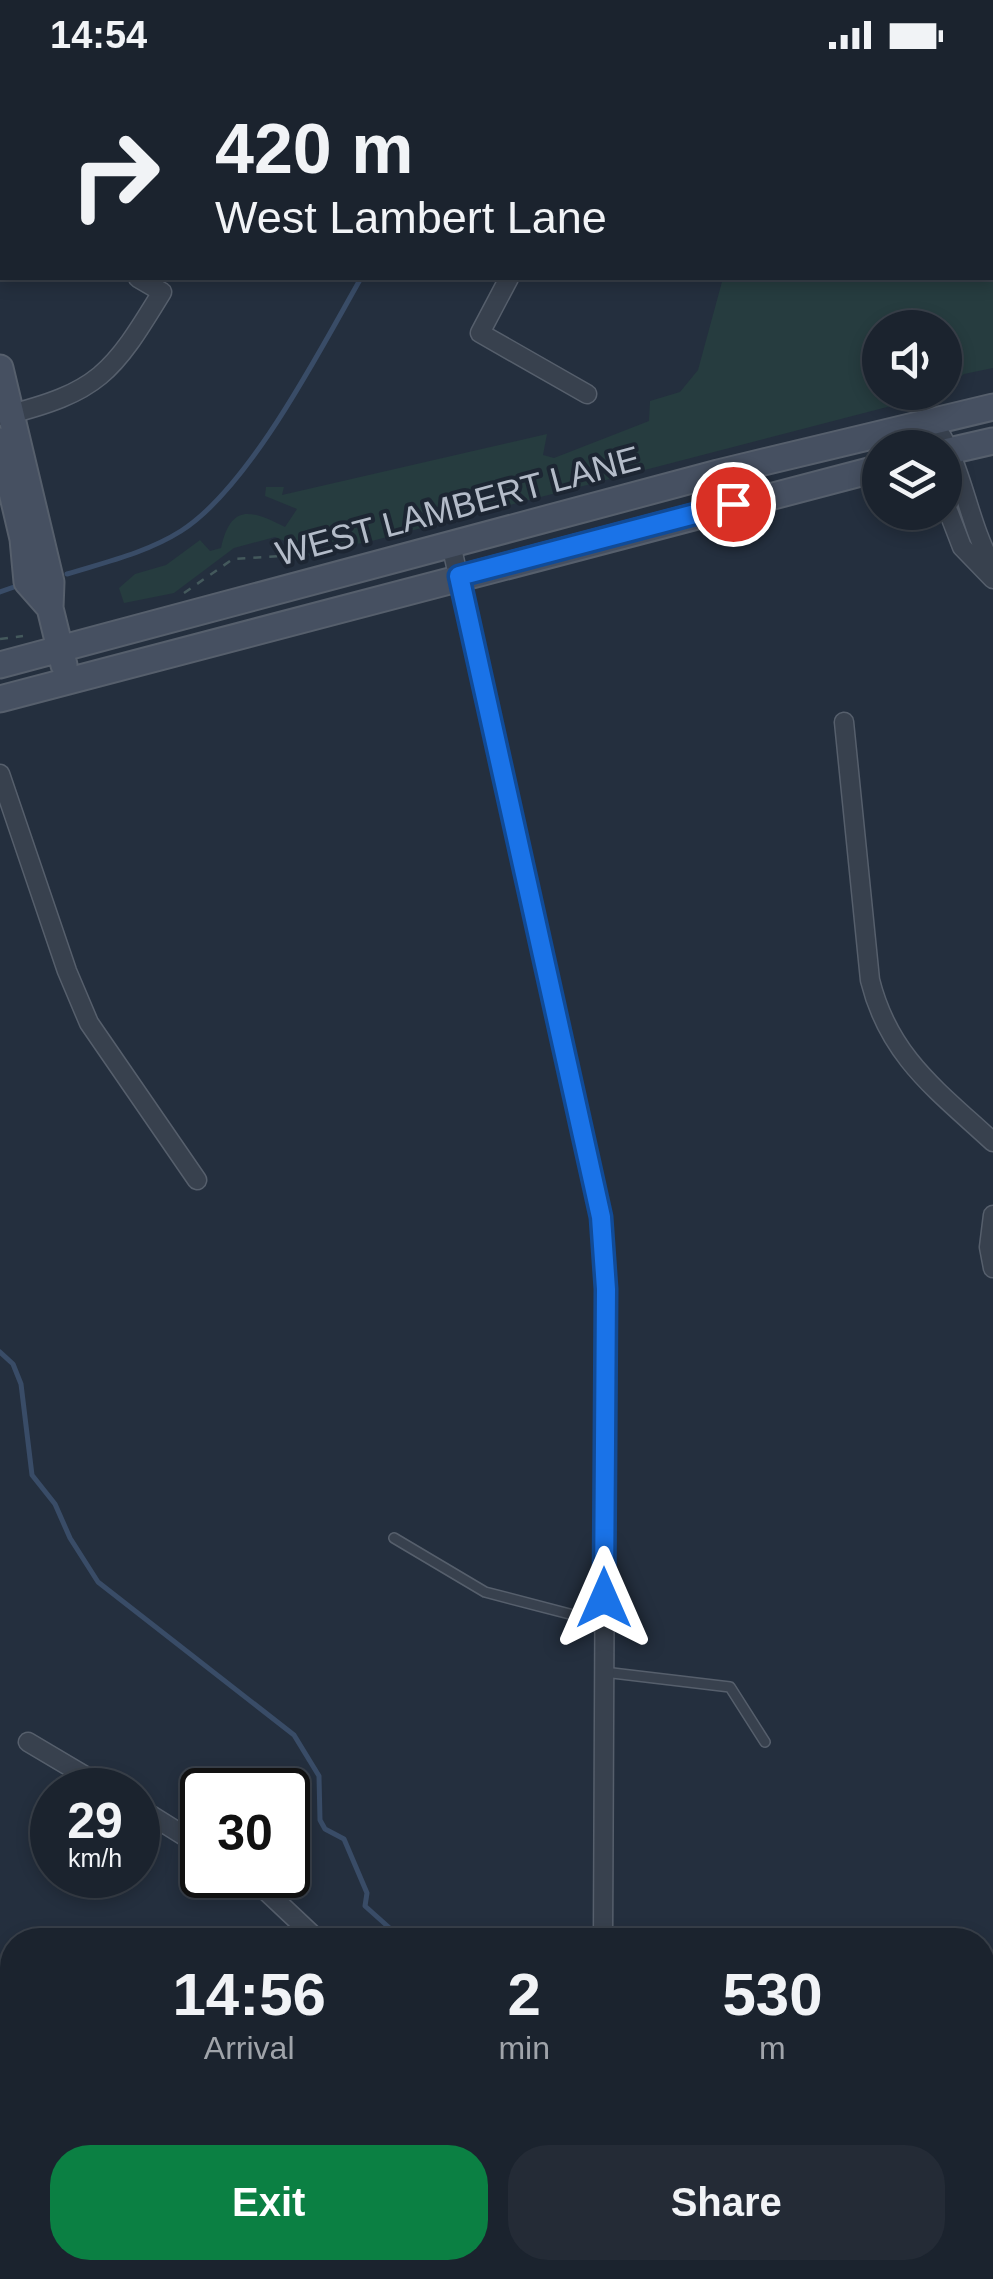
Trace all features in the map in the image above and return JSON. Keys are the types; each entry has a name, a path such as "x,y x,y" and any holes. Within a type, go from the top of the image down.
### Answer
{"main road":[{"path":"0,368 6,415 51,582 50,608 68,680"},
{"name":"WEST LAMBERT LANE","path":"0,665 451,544 993,407"},
{"path":"0,441 23,539 27,582 50,608"},
{"path":"962,447 993,441"},
{"name":"WEST LAMBERT LANE","path":"0,699 862,473"}],"street":[{"path":"6,415 71,396 96,384 117,362 162,292 141,280"},
{"path":"508,280 480,333 587,394"},
{"path":"932,421 936,430"},
{"path":"962,495 993,567"},
{"path":"955,530 962,547 993,579"},
{"path":"451,544 601,1217 606,1289 603,1928"},
{"path":"844,722 870,980 878,1012 911,1066 993,1142"},
{"path":"0,774 67,971 89,1023 197,1180"},
{"path":"993,1215 993,1268"},
{"path":"28,1742 72,1768"},
{"path":"273,1898 305,1928"}],"lane":[{"path":"394,1538 485,1592 585,1618 604,1632"},
{"path":"604,1672 730,1687 765,1742"}],"path":[{"path":"180,596 233,559"},
{"path":"0,638 20,636"}],"green space":[{"path":"722,280 993,280 993,368 962,376 962,310 862,310 862,410 876,410 364,543 304,549 275,537 234,548 174,593 124,603 119,588 135,574 166,565 200,540 210,551 221,548 230,523 237,517 252,514 285,527 297,509 265,496 266,487 284,487 282,495 547,434 543,455 554,458 649,421 650,401 680,392 698,370"}],"waterway":[{"path":"67,574 154,545 181,531 207,510 282,415 360,280"},
{"path":"0,592 14,587"},
{"path":"0,1352 13,1364 21,1384 32,1475 55,1504 70,1538 98,1582 294,1735 319,1776 320,1820 325,1829 344,1839 367,1893 365,1906 390,1928"}],"route":[{"path":"604,1598 606,1289 601,1217 459,576 733,504"}]}
